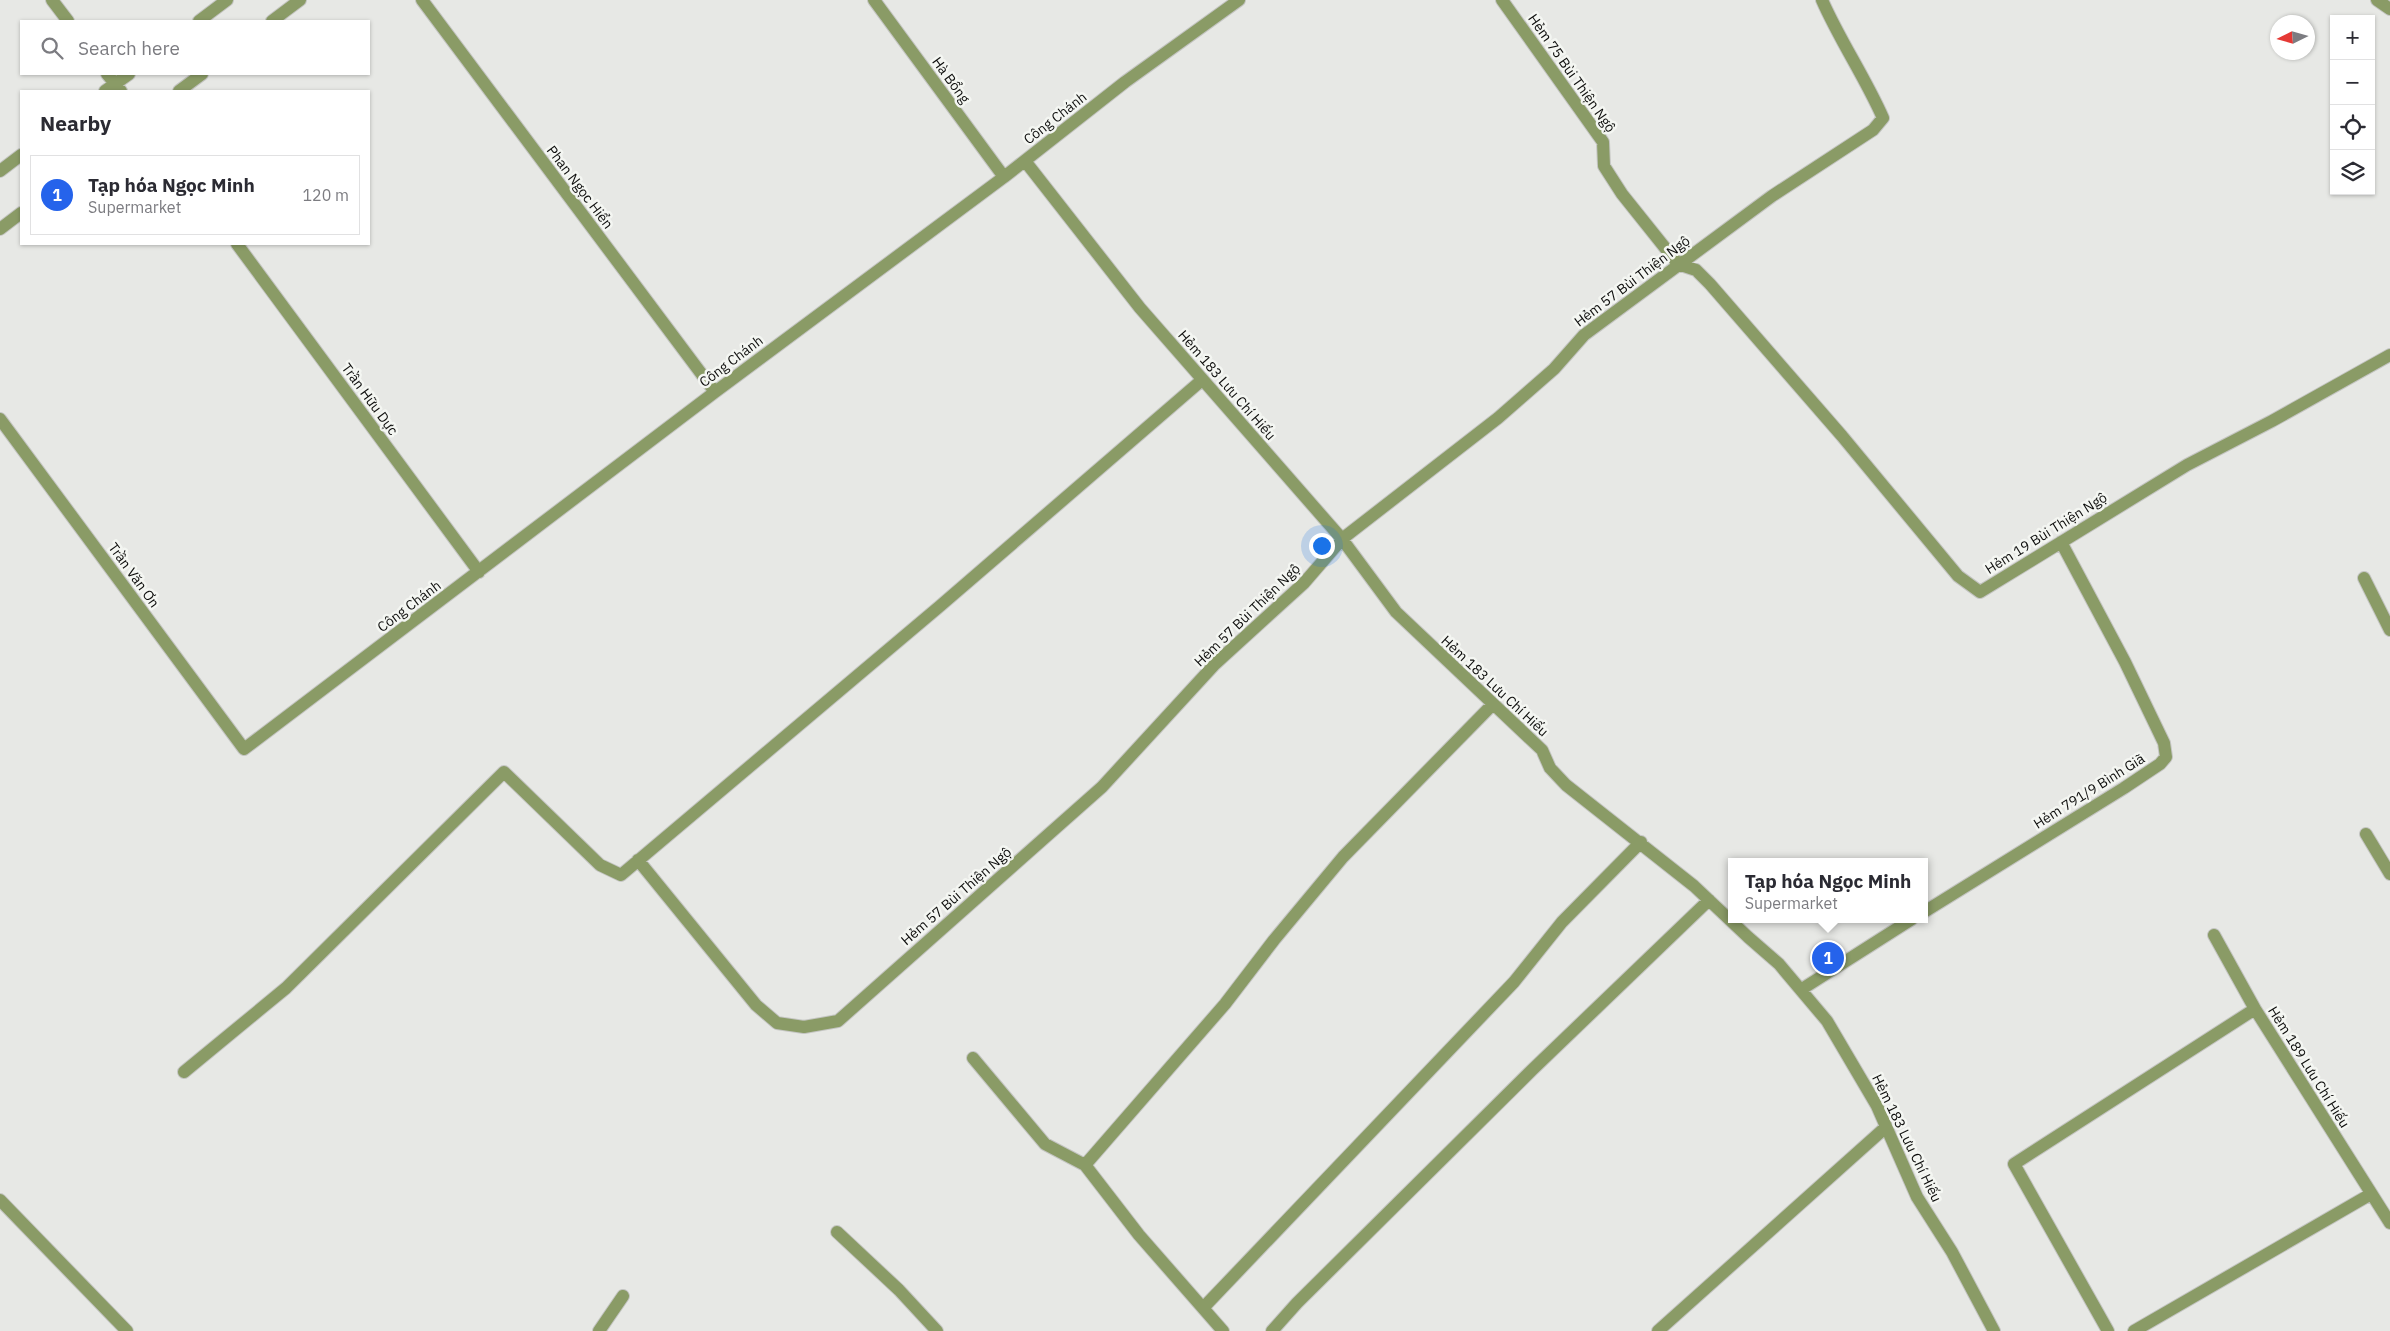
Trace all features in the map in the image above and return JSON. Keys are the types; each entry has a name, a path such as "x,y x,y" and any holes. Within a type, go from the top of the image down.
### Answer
{"street":[{"path":"52,0 67,20"},
{"path":"200,20 228,0"},
{"path":"273,20 300,0"},
{"name":"Phan Ngọc Hiển","path":"422,0 715,392"},
{"name":"Hà Bổng","path":"874,0 1004,177"},
{"name":"Công Chánh","path":"244,749 715,392 1004,177 1125,82 1239,0"},
{"name":"Hẻm 75 Bùi Thiện Ngộ","path":"1502,0 1603,142 1604,166 1622,194 1678,264"},
{"name":"Hẻm 57 Bùi Thiện Ngộ","path":"638,860 756,1005 777,1023 804,1027 838,1020 1102,787 1215,664 1304,583 1342,539 1498,418 1554,369 1584,334 1772,196 1874,130 1883,118 1870,88 1836,31 1822,0"},
{"path":"2377,0 2390,9"},
{"path":"112,85 127,75"},
{"path":"180,90 201,75"},
{"path":"0,171 20,156"},
{"name":"Hẻm 183 Lưu Chí Hiếu","path":"1025,161 1140,308 1342,539 1396,612 1542,750 1550,768 1566,785 1641,842 1728,918"},
{"path":"0,229 20,214"},
{"name":"Trần Hữu Dực","path":"238,245 479,572"},
{"name":"Hẻm 19 Bùi Thiện Ngộ","path":"1678,264 1696,270 1710,284 1842,436 1958,576 1980,592 2187,465 2390,356"},
{"path":"184,1072 286,988 504,772 600,865 621,875 948,600 1202,380"},
{"name":"Trần Văn Ơn","path":"0,419 244,749"},
{"name":"Hẻm 791/9 Bình Giã","path":"1928,910 2124,788 2160,764 2166,757 2164,743 2125,662 2061,542"},
{"path":"2364,578 2390,630"},
{"path":"1085,1165 1225,1004 1274,940 1343,857 1493,704"},
{"path":"2366,834 2390,874"},
{"path":"1202,1308 1514,982 1562,922 1641,842"},
{"path":"1272,1331 1297,1303 1532,1070 1709,900"},
{"name":"Hẻm 183 Lưu Chí Hiếu","path":"1733,923 1779,964 1827,1021 1877,1106 1918,1197 1952,1252 1994,1331"},
{"path":"1802,990 1906,923"},
{"name":"Hẻm 189 Lưu Chí Hiếu","path":"2214,935 2255,1009 2371,1194 2388,1214"},
{"path":"2108,1331 2014,1164 2255,1009"},
{"path":"973,1058 1045,1144 1085,1165 1139,1235 1223,1331"},
{"path":"1658,1331 1886,1127"},
{"path":"2134,1331 2371,1194"},
{"path":"0,1200 127,1331"},
{"path":"837,1232 899,1290 937,1331"},
{"path":"599,1331 623,1296"}],"place":[{"name":"Tạp hóa Ngọc Minh","path":"1828,958"}]}
